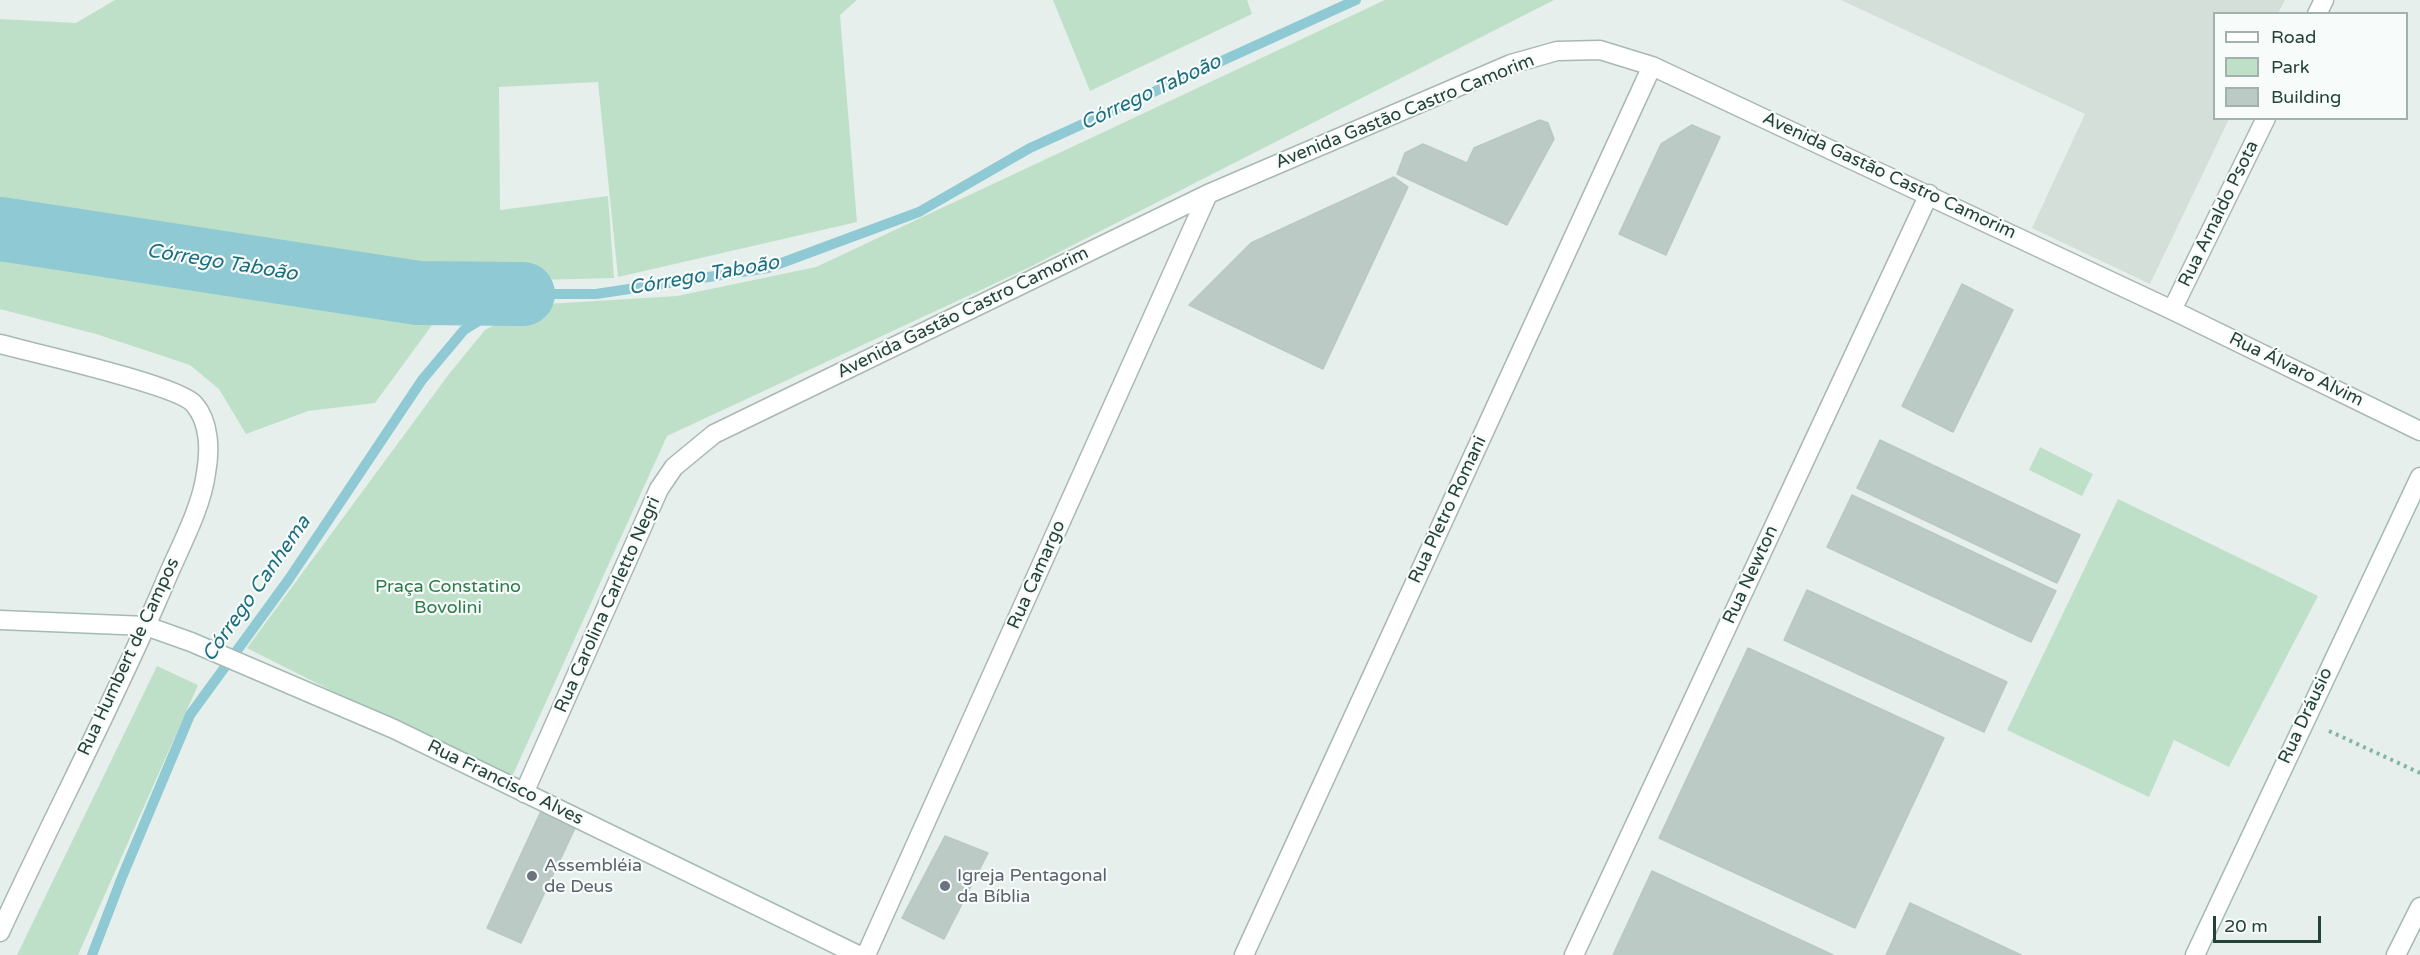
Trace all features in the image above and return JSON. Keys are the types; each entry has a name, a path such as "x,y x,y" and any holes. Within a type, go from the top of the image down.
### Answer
{"street":[{"name":"Avenida Gastão Castro Camorim","path":"714,434 1208,194 1511,64 1557,51 1600,50 1652,66 2172,310"},
{"name":"Rua Pletro Romani","path":"1244,955 1652,66"},
{"name":"Rua Arnaldo Psota","path":"2172,310 2265,120"},
{"name":"Rua Camargo","path":"866,955 1208,194"},
{"name":"Rua Newton","path":"1574,955 1929,194"},
{"name":"Rua Álvaro Alvim","path":"2172,310 2420,431"},
{"name":"Rua Humbert de Campos","path":"0,344 166,389 194,403 206,426 206,474 198,504 146,626 4,914 0,932"},
{"name":"Rua Carolina Carletto Negri","path":"524,793 659,489 674,467 714,434"},
{"name":"Rua Dráusio","path":"2195,955 2420,477"},
{"name":"Rua Francisco Alves","path":"0,620 146,626 191,642 394,729 858,955"},
{"path":"2396,955 2420,907"}],"path":[{"path":"2306,717 2330,731 2420,773"}],"shaded area":[{"path":"1841,0 2285,0 2279,12 2213,12 2213,120 2229,120 2150,284 2032,228 2085,114"}],"green space":[{"path":"115,0 857,0 840,15 857,222 618,277 598,82 499,87 500,210 608,196 614,278 424,283 373,262 0,211 0,19 76,23"},
{"path":"1053,0 1247,0 1252,14 1090,91"},
{"name":"Praça Constatino Bovolini","path":"1385,0 1554,0 1028,268 667,436 510,781 247,648 449,374 485,330 531,305 677,296 816,267"},
{"path":"0,258 34,258 139,269 253,294 435,321 375,403 308,411 246,434 219,389 190,365 96,334 0,309"},
{"path":"2040,447 2093,474 2082,496 2029,470"},
{"path":"2118,499 2318,596 2229,767 2174,740 2149,797 2007,730"},
{"path":"157,666 198,685 78,955 17,955"}],"building":[{"path":"1540,120 1548,123 1554,139 1507,225 1397,174 1405,153 1423,144 1467,163 1474,148"},
{"path":"1692,125 1720,137 1666,255 1619,234 1661,144"},
{"path":"1394,177 1408,187 1323,369 1189,305 1251,243"},
{"path":"1962,284 2013,310 1953,432 1902,406"},
{"path":"1880,440 2080,535 2057,583 1857,488"},
{"path":"1852,495 2056,591 2031,642 1827,547"},
{"path":"1807,590 2007,682 1984,732 1784,640"},
{"path":"1748,648 1944,738 1855,928 1659,838"},
{"name":"Assembléia de Deus","path":"542,809 577,824 521,943 487,928"},
{"name":"Igreja Pentagonal da Bíblia","path":"945,836 988,853 944,939 902,918"},
{"path":"1652,871 1833,955 1613,955"},
{"path":"1910,903 2021,955 1886,955"}],"waterway":[{"name":"Córrego Taboão","path":"92,955 190,715 289,579 422,380 464,330 523,294 596,294 768,268 919,212 1030,148 1356,0"},
{"name":"Córrego Taboão","path":"0,229 418,293 523,294"}],"place":[{"name":"Assembléia de Deus","path":"532,876"},
{"name":"Igreja Pentagonal da Bíblia","path":"945,886"}],"water label":[{"name":"Córrego Canhema","path":"257,589"}]}
